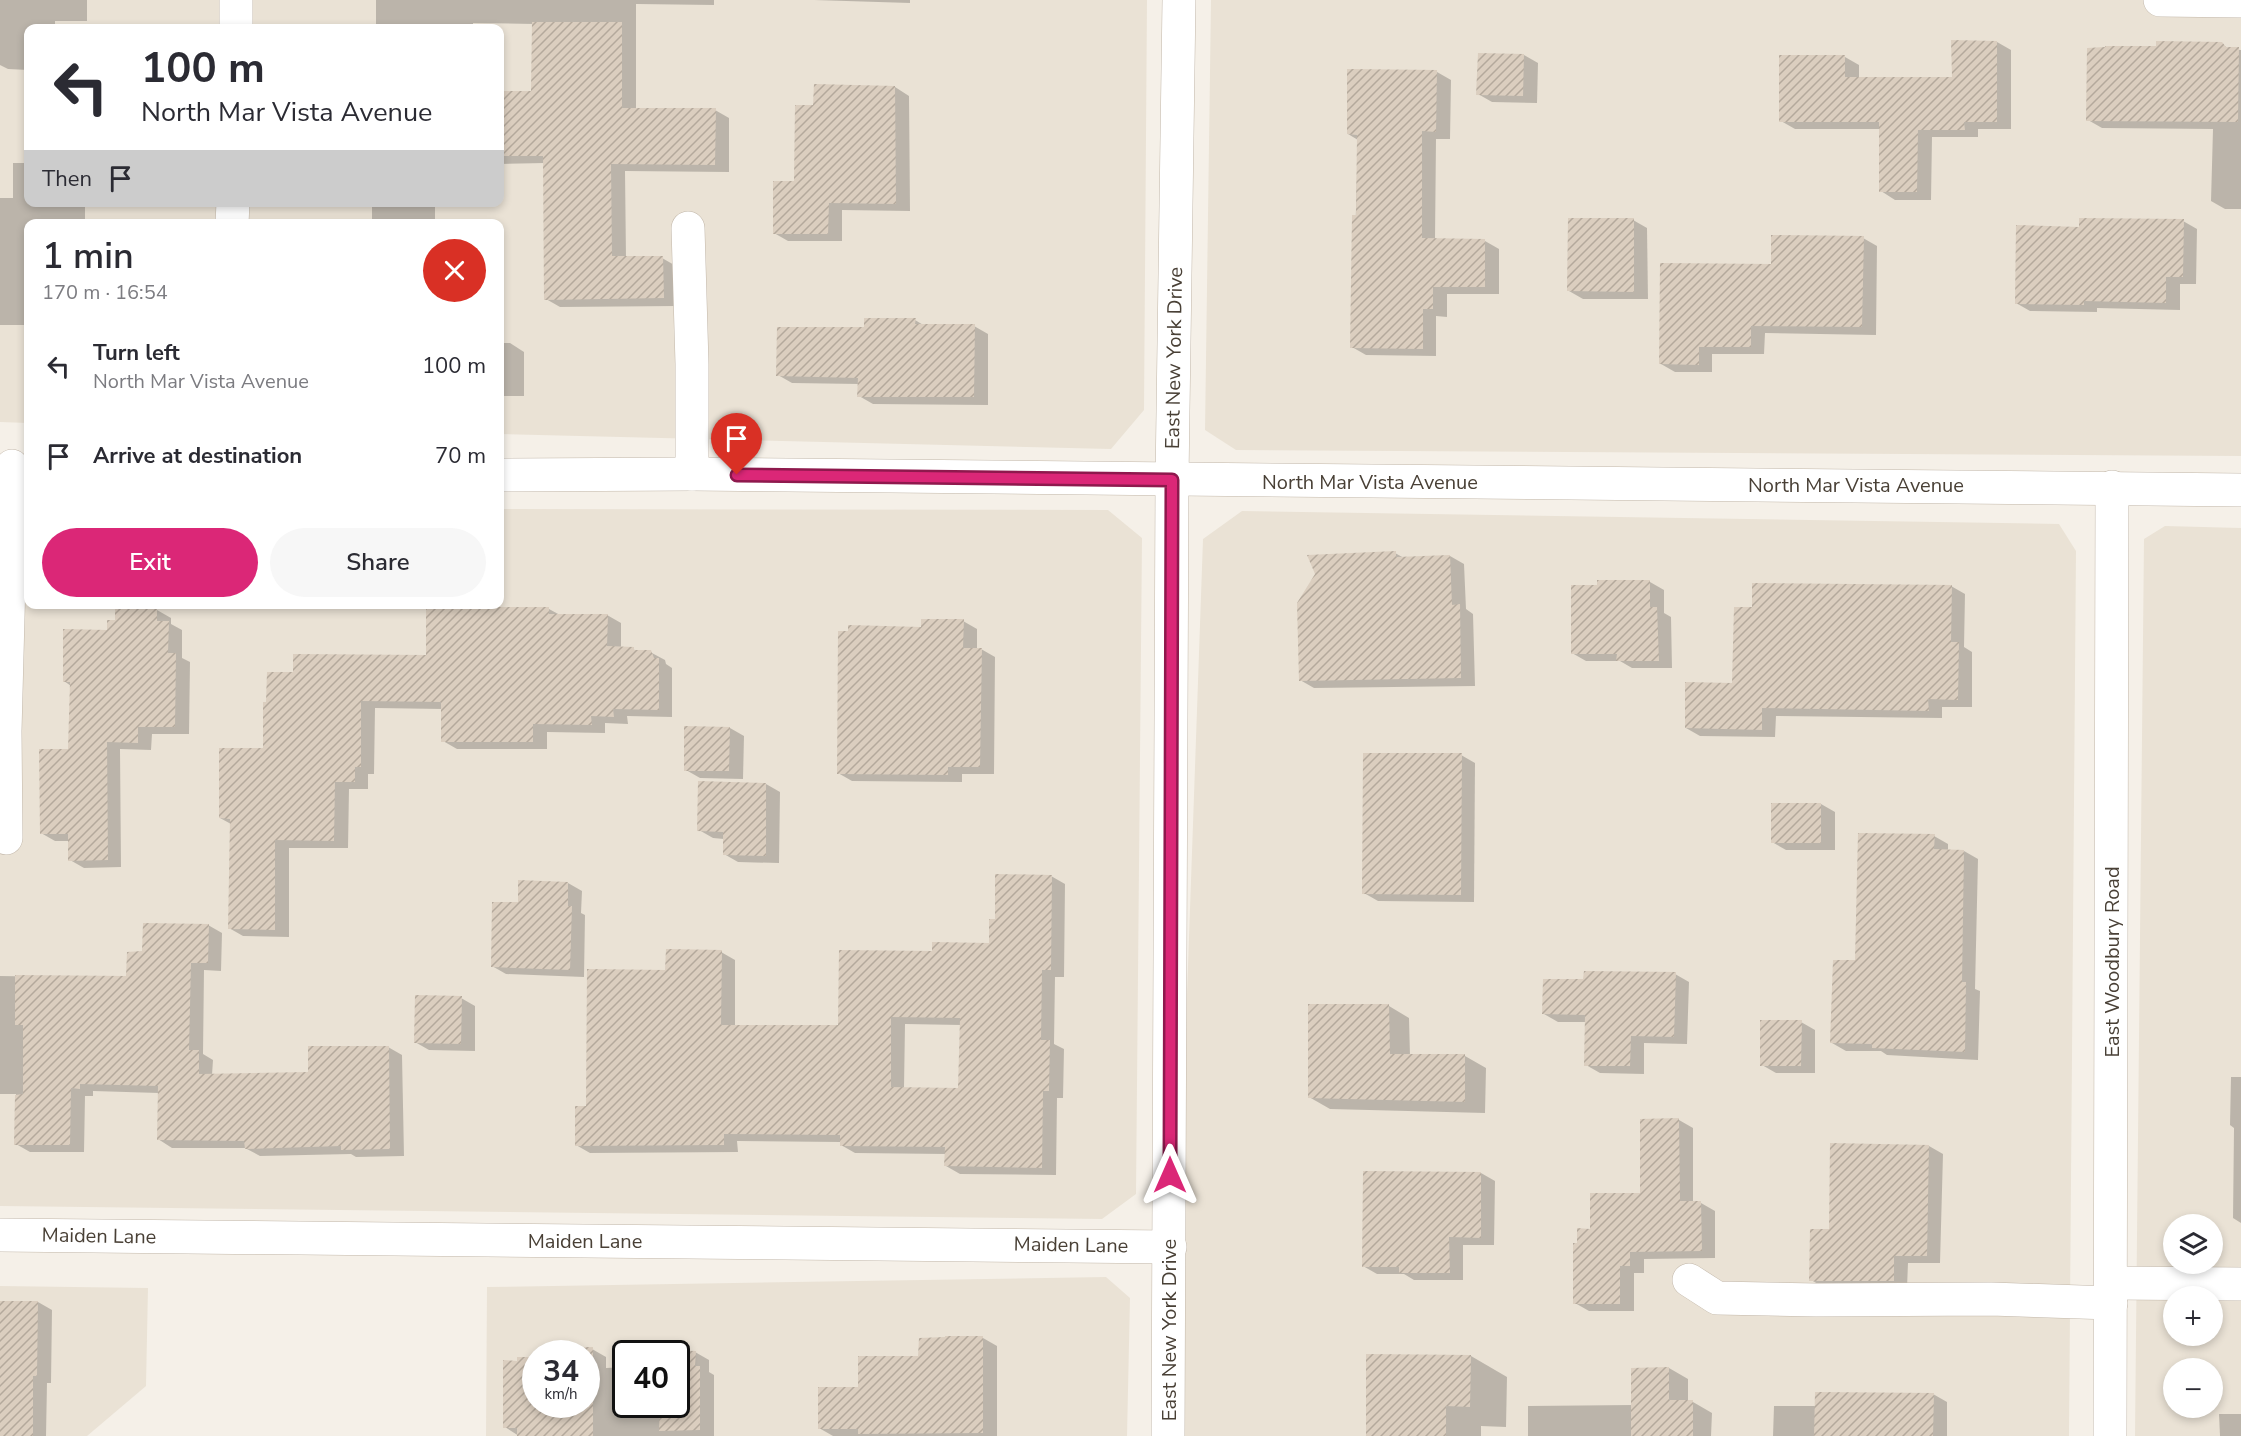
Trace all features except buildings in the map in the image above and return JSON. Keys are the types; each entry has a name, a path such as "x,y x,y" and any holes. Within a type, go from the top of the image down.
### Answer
{"street":[{"path":"236,0 236,24"},
{"name":"East New York Drive","path":"1168,1436 1172,480 1179,0"},
{"path":"2160,0 2241,2"},
{"path":"688,228 692,474"},
{"path":"6,838 5,731 14,466"},
{"name":"North Mar Vista Avenue","path":"504,475 692,474 2241,490"},
{"name":"East Woodbury Road","path":"2110,1436 2112,487"},
{"name":"Maiden Lane","path":"0,1235 1170,1247"},
{"path":"1689,1280 1717,1298 1816,1300 1991,1299 2241,1284"}],"shaded area":[{"path":"0,0 1147,0 1144,410 1111,449 504,434 504,219 24,219 24,423 0,422"},
{"path":"1211,0 2241,0 2241,456 1236,450 1205,430"},
{"path":"0,509 24,509 24,609 504,609 504,509 1108,510 1142,538 1136,1194 1102,1219 0,1206"},
{"path":"1242,511 2059,524 2076,551 2069,1436 1180,1436 1178,1251 1203,539"},
{"path":"2165,526 2241,528 2241,1436 2135,1436 2144,539"},
{"path":"1106,1277 1130,1298 1127,1436 486,1436 487,1287"},
{"path":"0,1286 148,1288 146,1386 87,1436 0,1436"}],"route":[{"path":"737,475 1172,480 1170,1175"}]}
